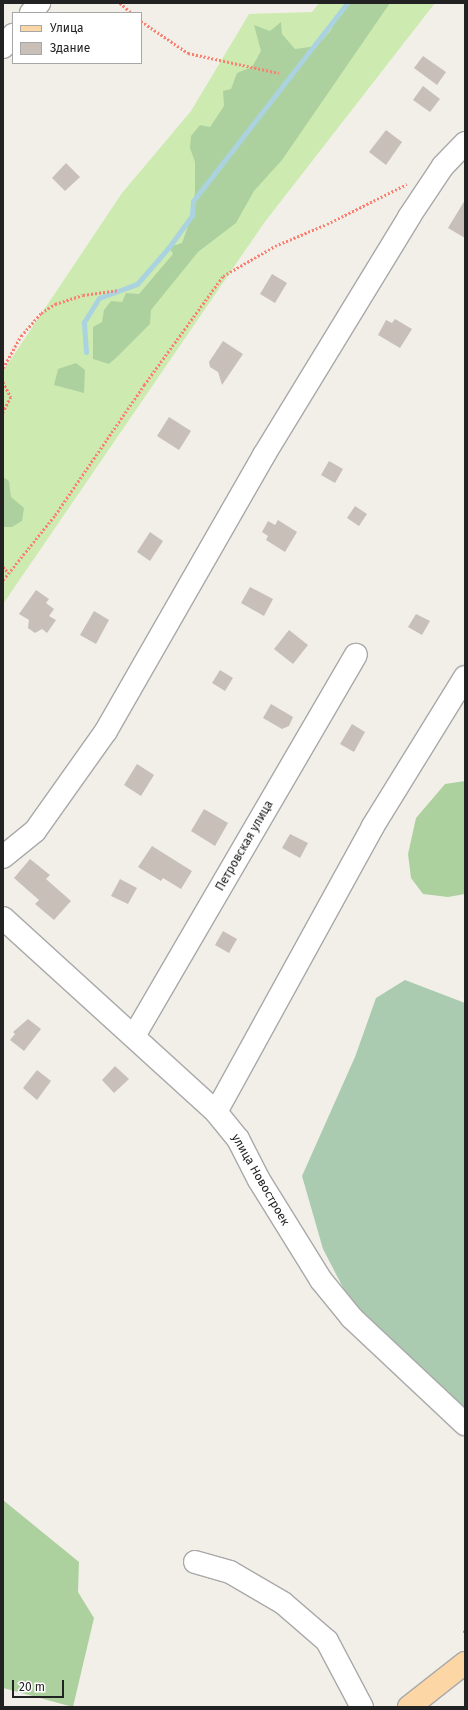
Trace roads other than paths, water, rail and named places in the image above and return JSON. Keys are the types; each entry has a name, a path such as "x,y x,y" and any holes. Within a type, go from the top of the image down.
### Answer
{"main road":[{"path":"409,1707 465,1663"}],"street":[{"path":"32,12 39,3"},
{"path":"3,47 12,36"},
{"path":"3,857 35,831 106,731 276,434 409,218 443,166 465,143"},
{"name":"Петровская улица","path":"134,1036 356,655"},
{"path":"216,1112 373,826 465,676"},
{"name":"улица Новостроек","path":"3,918 216,1112 238,1139 259,1180 321,1280 352,1318 463,1415"},
{"path":"195,1562 230,1572 283,1603 326,1642 362,1707"}],"waterway":[{"path":"86,352 84,322 99,298 137,284 169,247 192,215 193,201 347,3"}]}
